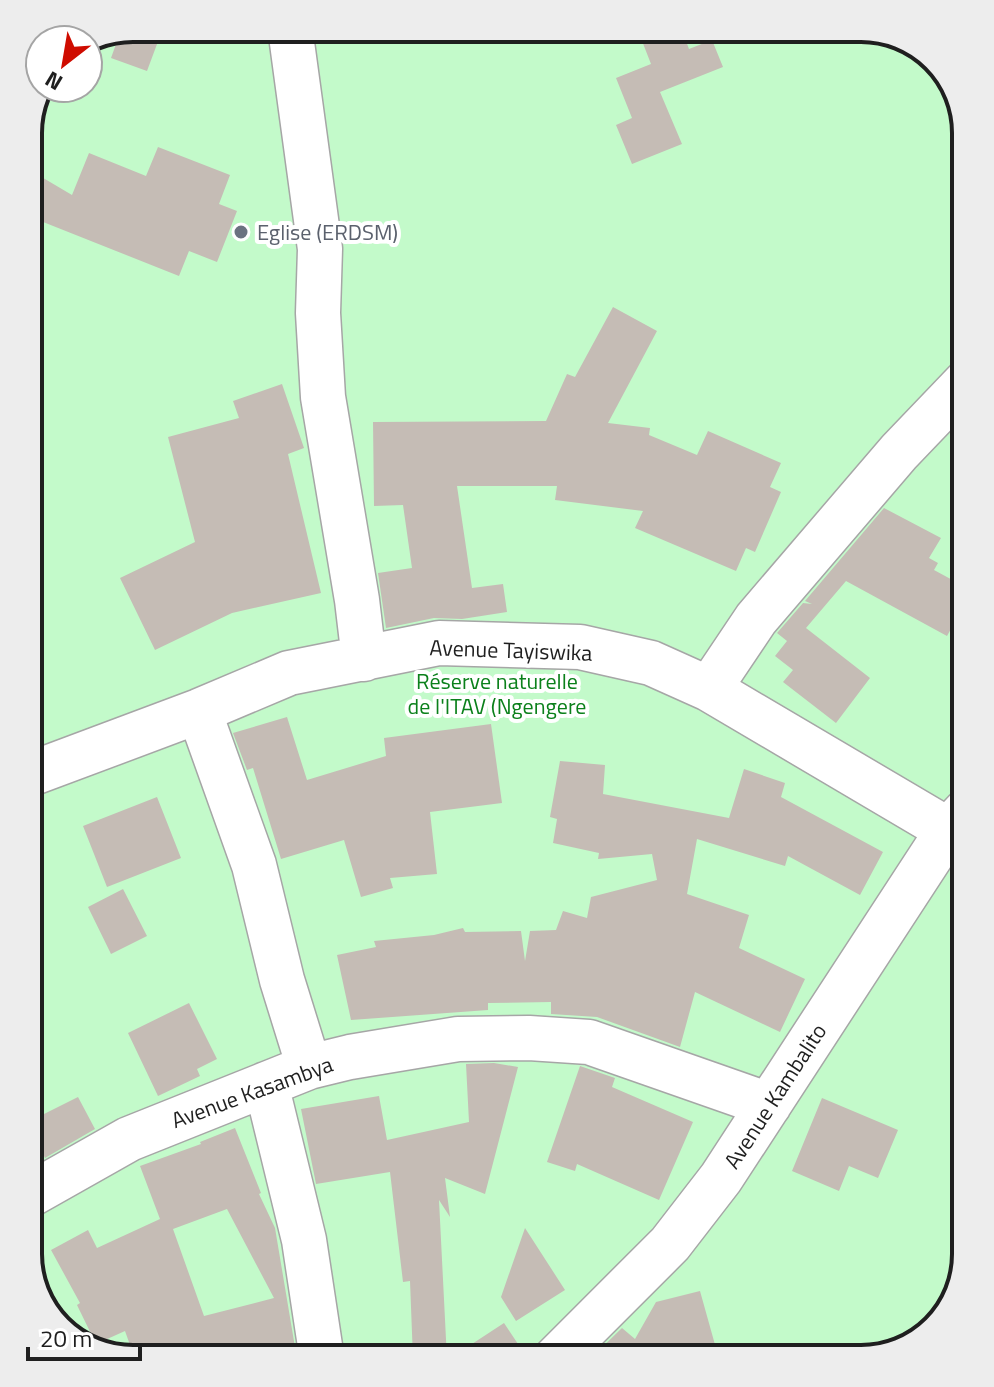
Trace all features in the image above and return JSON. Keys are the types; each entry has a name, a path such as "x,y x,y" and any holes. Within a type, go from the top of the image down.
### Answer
{"street":[{"path":"292,42 320,249 318,313 323,397 364,659"},
{"path":"709,689 756,619 899,452 952,397"},
{"name":"Avenue Tayiswika","path":"42,758 199,711 289,673 439,643 580,647 651,663 709,689 952,825"},
{"path":"199,711 254,865 282,980 309,1067"},
{"name":"Avenue Kambalito","path":"569,1345 670,1244 721,1178 952,841"},
{"name":"Avenue Kasambya","path":"42,1188 129,1139 309,1067 458,1039 529,1038 589,1042 769,1105"},
{"path":"266,1084 304,1240 320,1345"}],"green space":[{"name":"Réserve naturelle de l'ITAV (Ngengere","path":"133,42 867,42 890,47 912,57 940,88 949,109 952,133 952,1254 949,1278 940,1300 916,1326 885,1342 861,1345 127,1345 104,1340 82,1330 54,1300 45,1278 42,1254 42,127 47,104 104,104 104,47"}],"building":[{"path":"158,42 147,71 111,58 116,44"},
{"path":"642,42 686,42 689,49 713,42 723,67 660,92 682,144 632,164 616,125 632,118 616,78 651,64"},
{"path":"158,147 230,175 219,204 237,211 217,262 189,251 179,276 42,222 42,177 72,195 89,153 146,176"},
{"path":"613,307 657,331 608,423 650,428 649,435 697,455 708,431 781,463 770,487 781,492 755,552 746,548 736,571 635,528 643,511 555,500 557,486 457,486 472,588 503,584 507,612 462,619 434,618 386,628 378,573 412,568 403,505 374,506 373,422 546,421 567,374 575,377"},
{"path":"282,384 304,448 288,454 321,593 232,613 155,650 120,578 195,542 168,437 239,418 233,401"},
{"path":"884,508 941,538 929,558 938,563 934,570 952,580 952,627 947,636 846,581 806,628 870,678 836,723 783,682 793,670 775,656 787,641 777,633 803,603 812,604 805,601"},
{"path":"287,717 307,780 386,756 384,738 491,724 502,803 430,812 437,874 390,878 393,888 361,897 344,840 281,859 253,768 247,770 233,733"},
{"path":"560,761 605,765 603,794 729,818 744,769 785,783 781,797 883,852 860,895 788,856 785,866 697,839 687,894 749,915 739,948 805,979 780,1032 695,992 680,1047 597,1017 551,1014 551,1002 488,1003 488,1010 351,1020 337,955 376,947 374,941 434,935 463,928 465,932 521,931 525,961 530,931 556,930 563,911 587,918 591,897 657,880 652,854 598,859 599,853 553,843 557,819 550,817"},
{"path":"157,797 181,858 107,887 83,826"},
{"path":"123,889 147,936 111,954 88,907"},
{"path":"189,1003 217,1059 197,1069 200,1076 158,1096 128,1033"},
{"path":"494,1063 518,1067 485,1194 445,1178 450,1217 439,1200 446,1345 412,1345 410,1281 403,1282 390,1172 316,1184 301,1109 379,1096 387,1140 469,1122 466,1064"},
{"path":"580,1066 615,1078 612,1087 693,1122 659,1200 577,1164 575,1171 547,1162"},
{"path":"78,1097 95,1129 45,1158 42,1152 42,1115"},
{"path":"822,1098 898,1130 878,1178 849,1166 839,1191 792,1171"},
{"path":"235,1128 275,1228 295,1345 130,1345 125,1331 105,1340 93,1336 77,1305 80,1303 51,1250 88,1230 97,1248 160,1219 140,1166","holes":["227,1209 274,1298 204,1316 173,1229"]},
{"path":"525,1228 565,1290 516,1321 501,1297"},
{"path":"700,1291 715,1345 604,1345 622,1328 635,1339 656,1302"},
{"path":"504,1323 519,1345 470,1345"}],"place":[{"name":"Eglise (ERDSM)","path":"241,232"}]}
